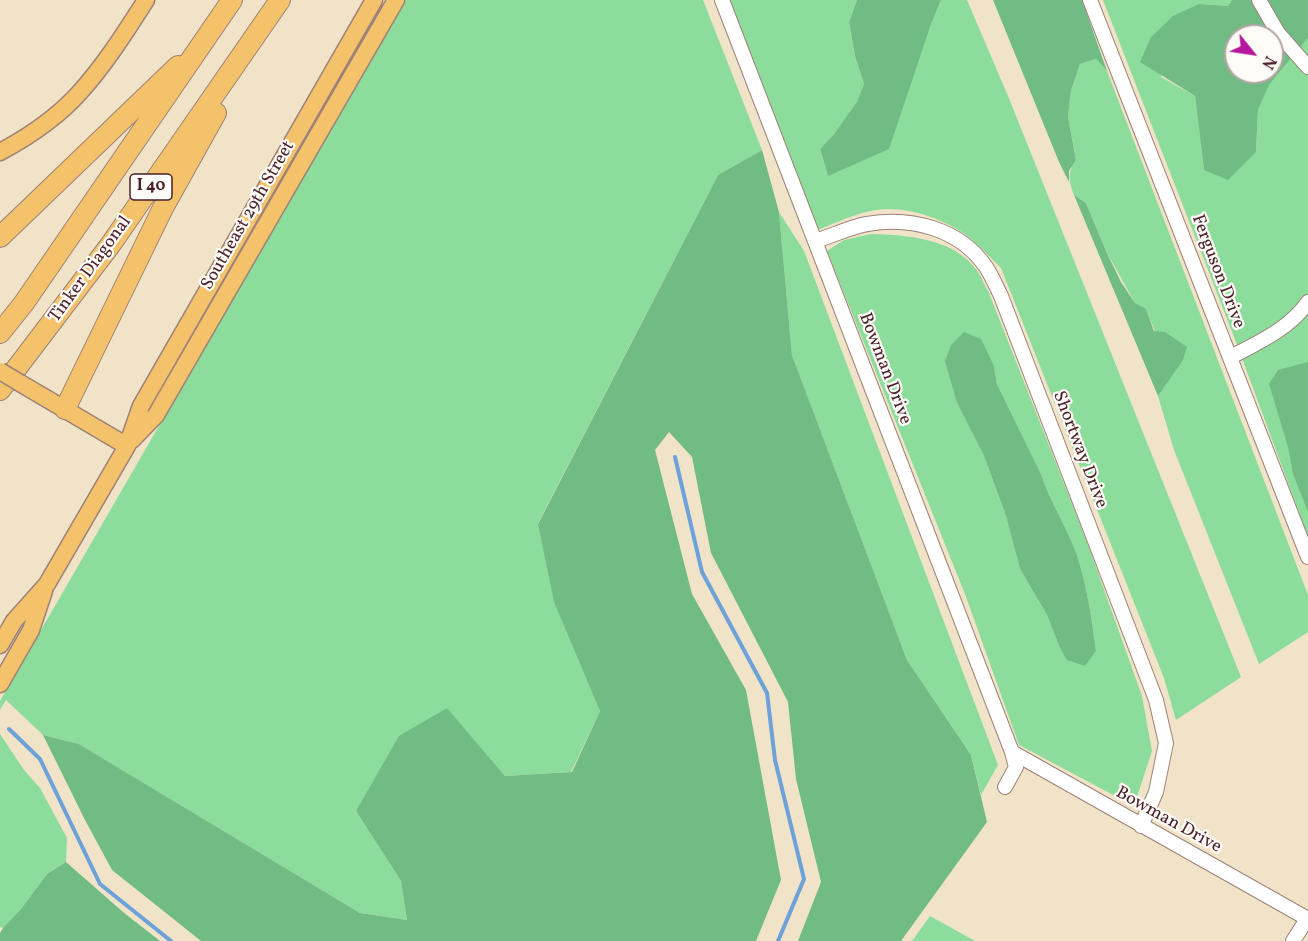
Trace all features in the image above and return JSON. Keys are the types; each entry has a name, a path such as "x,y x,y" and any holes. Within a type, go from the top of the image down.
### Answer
{"highway":[{"name":"Tinker Diagonal","path":"0,333 37,285 232,0"},
{"name":"Tinker Diagonal","path":"0,390 111,244 280,0"},
{"path":"65,409 163,208 267,19"},
{"path":"0,237 204,41"}],"main road":[{"path":"0,152 47,122 81,92 106,60 146,0"},
{"name":"Southeast 29th Street","path":"128,446 141,406 374,0"},
{"name":"Southeast 29th Street","path":"0,684 31,630 47,584 128,446 156,415 396,0"},
{"path":"0,371 128,446"},
{"name":"Southeast 29th Street","path":"0,645 14,621 47,584"}],"street":[{"name":"Bowman Drive","path":"722,0 1012,752 1016,766 1005,787"},
{"name":"Ferguson Drive","path":"1090,0 1307,554"},
{"path":"1259,0 1278,33 1308,67"},
{"name":"Shortway Drive","path":"815,241 867,224 901,221 932,227 961,241 985,266 1001,296 1156,700 1166,743 1156,792 1141,826"},
{"path":"1231,357 1267,339 1289,323 1308,302"},
{"name":"Bowman Drive","path":"1012,752 1308,919"},
{"path":"1293,941 1308,919"}],"green space":[{"path":"405,0 703,0 762,150 718,175 538,523 600,711 571,772 505,776 447,709 356,811 401,881 407,920 360,913 79,744 43,735 6,700 0,710 0,701"},
{"path":"729,0 857,0 849,22 855,56 864,84 858,102 820,149 828,176 930,27 941,0 967,0 1008,96 1241,677 1176,720 1164,678 1001,268 959,230 919,213 888,209 868,211 812,232"},
{"path":"857,0 941,0 889,149 828,176 820,149 857,102 864,84 855,56 849,22"},
{"path":"993,0 1082,0 1107,71 1096,59 1080,64 1071,91 1068,117 1076,160 1069,171 1069,182 1059,162"},
{"path":"1103,0 1232,0 1228,6 1199,4 1161,77 1195,96 1204,170 1256,152 1258,110 1269,85 1284,84 1284,67 1308,38 1308,537 1236,342"},
{"path":"1232,0 1308,0 1308,38 1284,67 1284,24 1224,24 1224,84 1270,84 1258,110 1256,152 1228,180 1204,170 1195,96 1140,62 1151,37 1173,16 1199,4 1228,6"},
{"path":"1096,59 1107,71 1308,595 1308,632 1259,664 1174,450 1158,396 1173,373 1146,310 1135,303 1106,251 1086,203 1074,195 1071,185 1070,173 1076,160 1068,117 1071,91 1080,64"},
{"path":"762,150 779,212 792,355 907,660 971,755 987,822 901,941 798,941 821,882 796,779 788,702 711,553 692,457 669,432 655,450 692,594 746,690 781,880 756,941 201,941 112,870 43,735 79,744 360,913 407,920 401,881 356,811 399,736 447,708 505,776 572,772 600,711 554,602 538,524 718,175"},
{"path":"1074,195 1086,203 1121,282 1135,303 1146,309 1154,331 1165,332 1187,347 1183,360 1158,396"},
{"path":"779,212 804,251 998,765 981,795 971,755 907,660 792,355"},
{"path":"871,234 915,237 944,245 968,261 978,272 989,293 1087,542 1142,696 1152,751 1134,806 1019,745 965,594 827,251 844,240","holes":["994,366 997,384 1077,555 1089,603 1096,651 1060,648 1047,615 1020,569 1006,516 984,456 957,403"]},
{"path":"964,332 981,339 994,366 997,384 1077,555 1089,603 1096,651 1085,666 1067,660 1047,615 1020,569 1006,516 984,456 957,403 945,361 951,345"},
{"path":"1308,362 1308,512 1293,474 1288,447 1269,384 1278,370"},
{"path":"0,734 24,770 40,788 67,838 66,862 47,874 21,909 3,928 0,927"},
{"path":"66,862 160,941 0,941 3,928 21,909 47,874"},
{"path":"930,916 975,941 912,941"}],"waterway":[{"path":"675,457 702,572 767,693 775,760 804,879 778,941"},
{"path":"9,729 40,759 100,884 171,941"}]}
